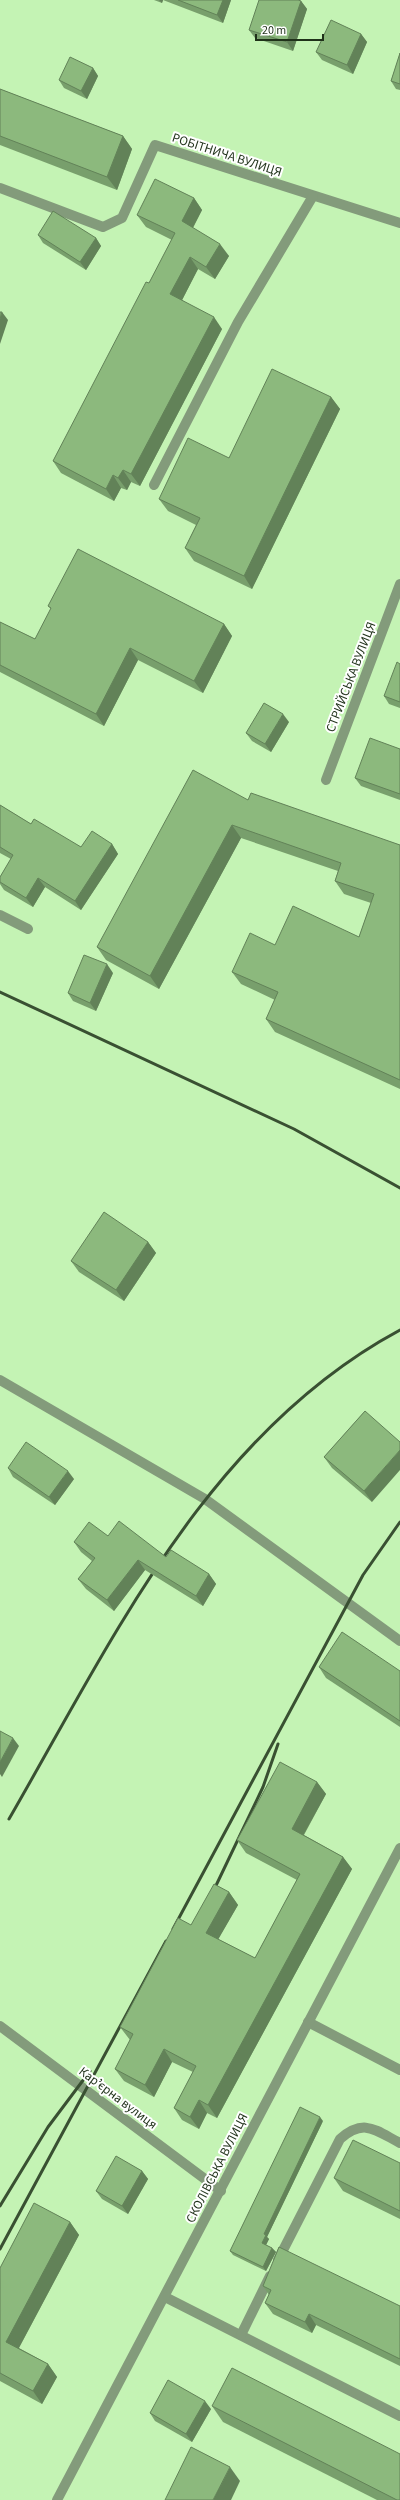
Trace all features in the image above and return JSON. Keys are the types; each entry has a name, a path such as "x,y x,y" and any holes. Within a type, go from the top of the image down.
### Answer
{"street":[{"name":"РОБІТНИЧА ВУЛИЦЯ","path":"0,188 102,227 122,218 155,145 400,223"},
{"path":"154,485 238,322 313,196"},
{"name":"СТРИЙСЬКА ВУЛИЦЯ","path":"326,780 400,584"},
{"path":"0,914 28,929"},
{"path":"0,1380 205,1499 400,1642"},
{"name":"СКОЛІВСЬКА ВУЛИЦЯ","path":"57,2500 400,1848"},
{"path":"308,2022 400,2070"},
{"name":"Карʼєрна вулиця","path":"0,2026 220,2191"},
{"path":"240,2335 340,2139 352,2129 367,2126 400,2143"},
{"path":"165,2297 400,2416"}],"building":[{"path":"178,0 223,0 217,15"},
{"path":"259,0 301,1 287,42 249,30"},
{"path":"331,20 361,34 347,65 316,52"},
{"path":"400,53 400,84 391,81"},
{"path":"70,57 93,68 81,91 59,80"},
{"path":"0,89 123,136 107,177 0,136"},
{"path":"155,179 194,198 182,221 220,244 206,267 190,257 170,294 214,317 131,474 123,470 118,478 113,475 106,489 53,461 146,282 149,283 175,233 137,215"},
{"path":"53,211 96,238 80,262 38,235"},
{"path":"272,369 331,397 244,576 185,548 200,518 159,499 188,438 229,458"},
{"path":"78,549 224,624 194,681 130,648 96,714 0,665 0,622 35,639 51,608 48,606"},
{"path":"397,662 400,664 400,702 384,696"},
{"path":"264,703 283,714 265,744 246,733"},
{"path":"370,738 400,749 400,794 355,778"},
{"path":"193,770 248,800 251,793 400,845 400,1080 266,1019 278,992 232,972 250,933 275,945 293,906 359,937 374,894 335,881 341,863 232,825 150,976 97,947"},
{"path":"0,805 31,824 34,819 81,847 92,831 112,844 75,901 38,878 26,898 0,882 0,877 13,855 0,847"},
{"path":"84,955 107,964 90,1003 68,993"},
{"path":"104,1212 148,1242 116,1290 71,1261"},
{"path":"365,1411 400,1442 400,1450 364,1491 324,1457"},
{"path":"26,1442 68,1471 49,1497 8,1468"},
{"path":"119,1521 166,1557 171,1550 209,1574 196,1596 138,1560 107,1600 78,1579 95,1558 74,1542 89,1522 108,1536"},
{"path":"342,1632 400,1671 400,1721 319,1667"},
{"path":"0,1731 13,1738 0,1762"},
{"path":"280,1762 317,1782 292,1829 343,1857 208,2105 199,2100 190,2117 174,2108 196,2066 164,2049 145,2085 115,2069 133,2034 120,2027 178,1918 191,1925 214,1884 229,1892 206,1933 255,1958 300,1874 237,1840"},
{"path":"300,2107 320,2117 264,2234 266,2235 262,2243 272,2248 263,2267 230,2251"},
{"path":"353,2140 400,2163 400,2211 334,2178"},
{"path":"116,2156 142,2171 122,2206 96,2191"},
{"path":"34,2203 70,2222 6,2342 48,2364 33,2391 0,2373 0,2268"},
{"path":"279,2247 400,2306 400,2359 309,2314 305,2322 265,2303 271,2290 263,2286"},
{"path":"232,2368 400,2454 400,2500 397,2500 212,2406"},
{"path":"168,2380 205,2401 186,2434 150,2413"},
{"path":"191,2447 230,2467 213,2500 165,2500"}],"railway":[{"path":"0,992 294,1129 400,1188"},
{"path":"9,1819 128,1612 172,1546 219,1483 273,1425 332,1373 400,1330"},
{"path":"173,1929 363,1575 400,1522"},
{"path":"211,1896 263,1787 278,1744"},
{"path":"0,2249 166,1941"},
{"path":"0,2206 48,2127 90,2071"}]}
